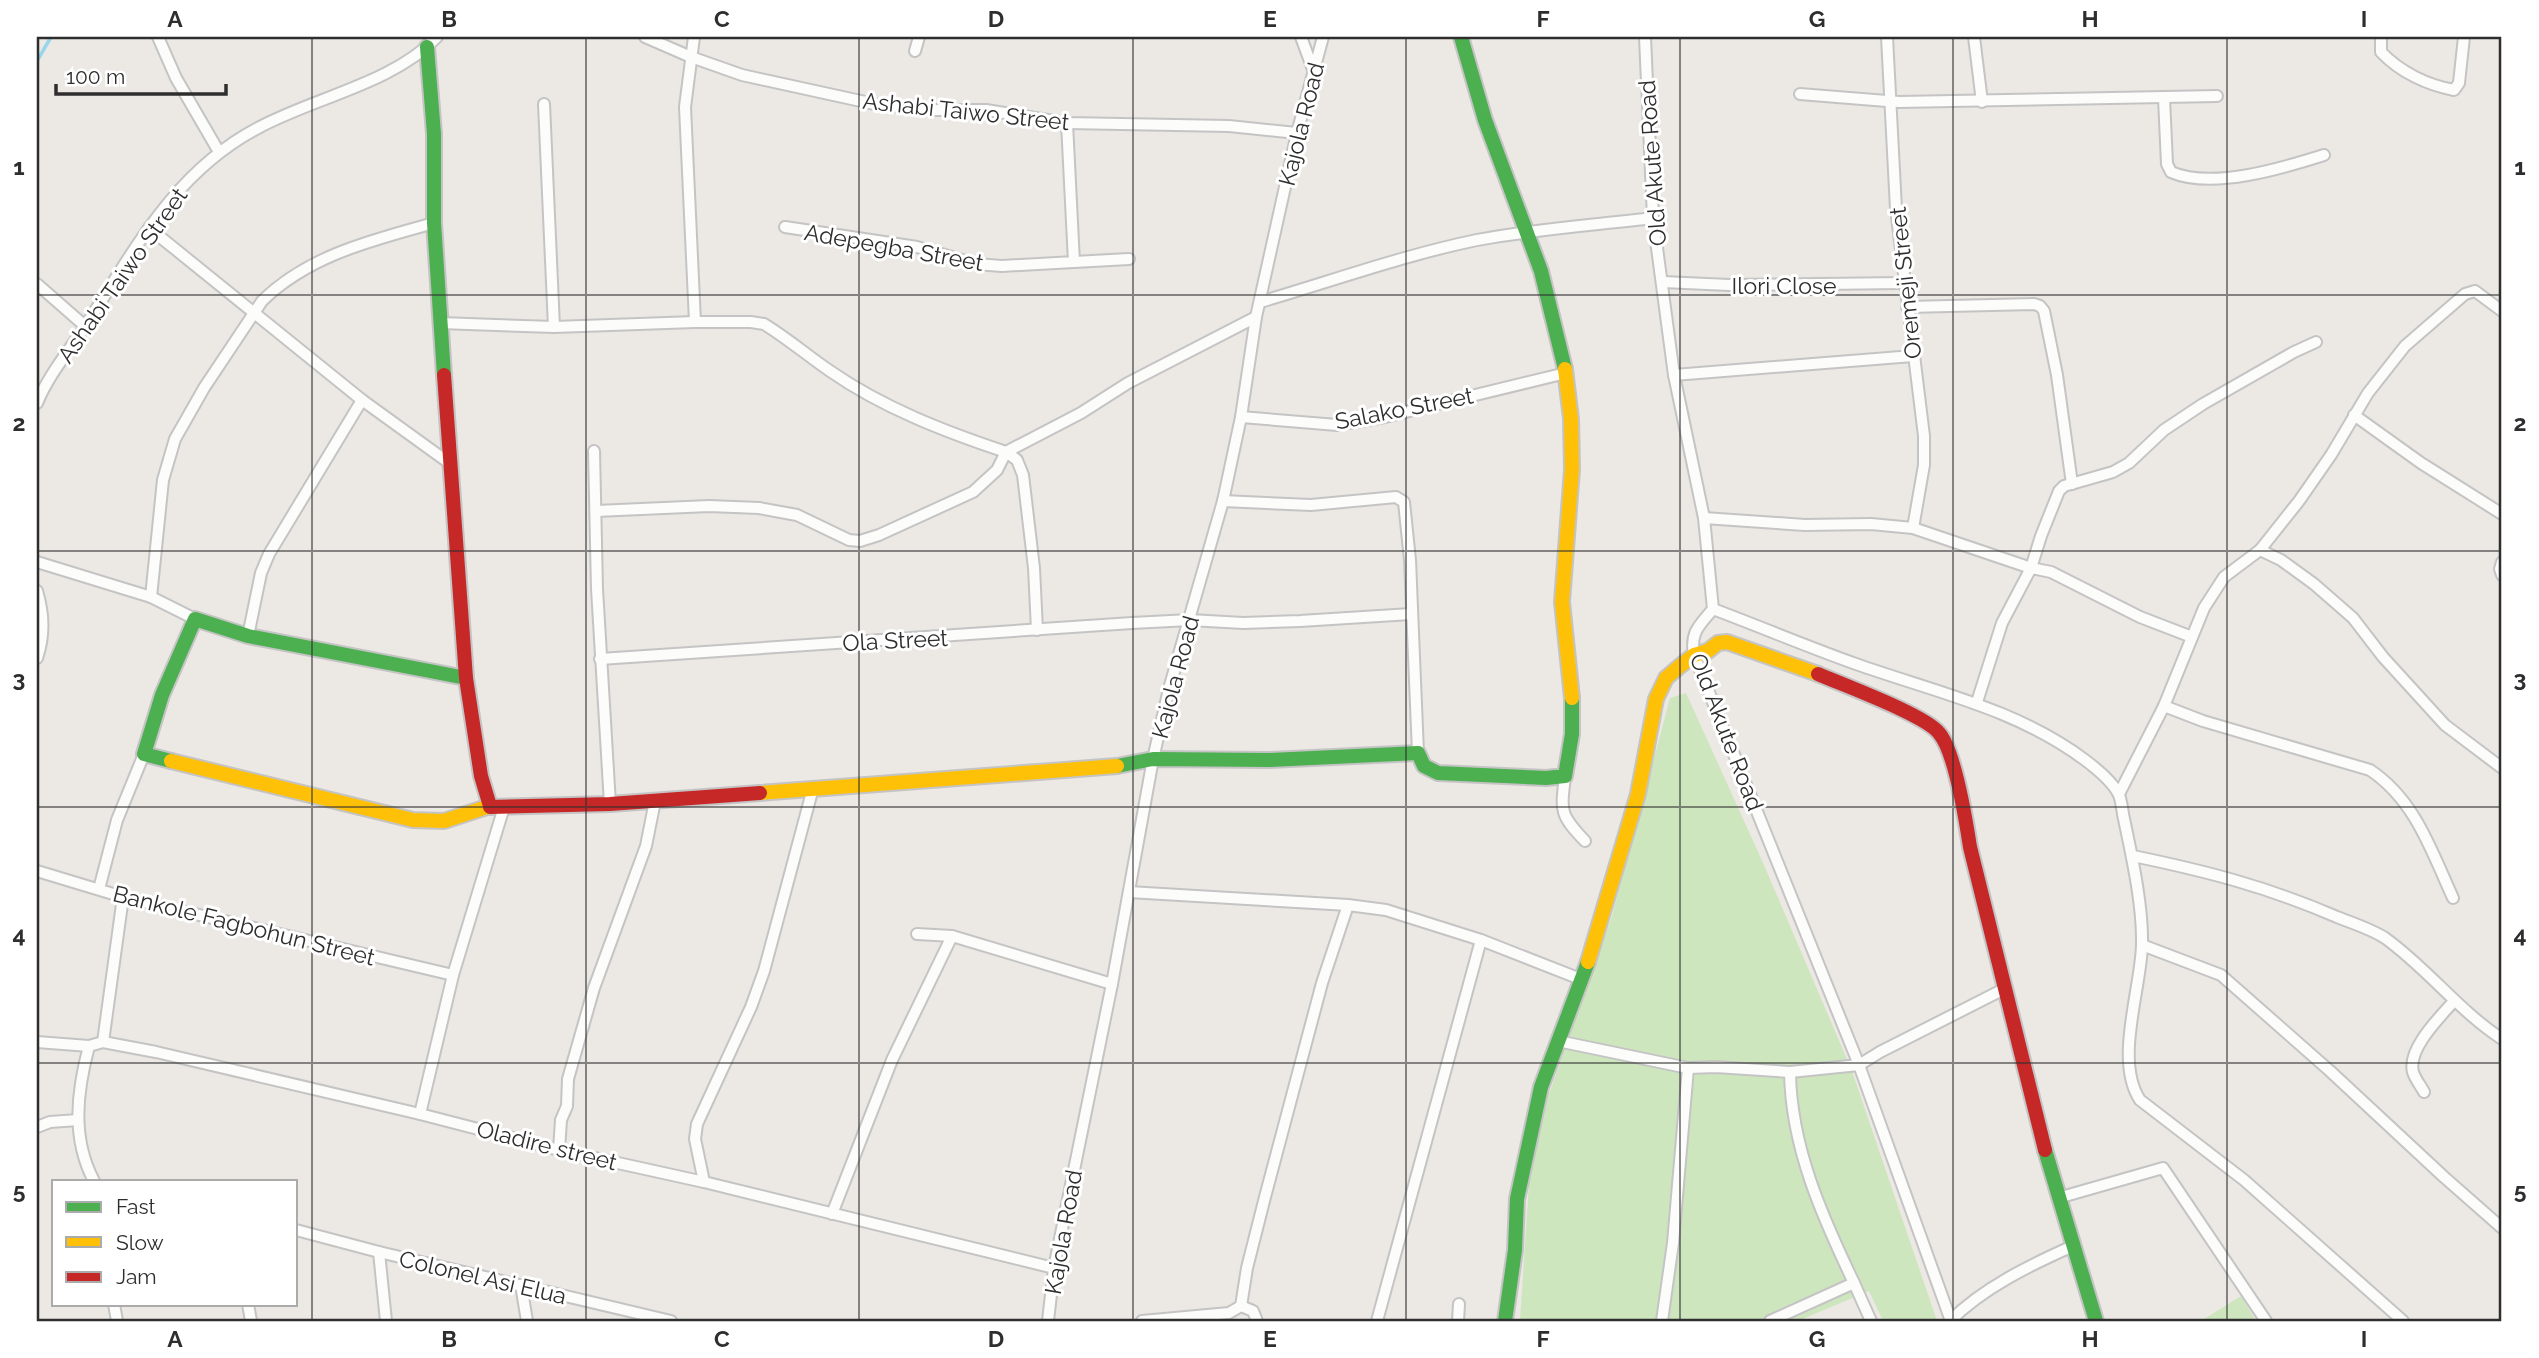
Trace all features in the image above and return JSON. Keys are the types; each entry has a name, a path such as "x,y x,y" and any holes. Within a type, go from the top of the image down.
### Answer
{"street":[{"path":"158,37 176,78 219,152"},
{"name":"Ashabi Taiwo Street","path":"645,37 691,57 767,81 879,105 930,110 986,110 1067,123 1229,126 1297,133"},
{"path":"694,37 685,107 695,322"},
{"path":"915,51 919,37"},
{"path":"1301,37 1314,72"},
{"name":"Kajola Road","path":"1048,1321 1054,1268 1112,984 1153,759 1169,689 1223,501 1241,417 1256,317 1297,133 1324,37"},
{"path":"1461,37 1477,97 1544,280 1566,373 1572,436 1571,504 1563,558 1562,601 1571,694 1570,757 1565,776 1562,810 1569,824 1585,841"},
{"name":"Old Akute Road","path":"1645,37 1653,218 1674,375 1704,519 1713,609 1694,632 1694,655 1859,1065 1951,1321"},
{"name":"Oremeji Street","path":"1887,37 1889,102 1904,283 1924,436 1924,465 1913,528"},
{"path":"1974,37 1982,102"},
{"path":"2381,37 2381,52 2395,67 2441,88 2454,90 2459,83 2464,37"},
{"path":"420,1114 497,807 481,776 466,678 434,223 432,42"},
{"name":"Ashabi Taiwo Street","path":"37,401 149,228 177,190 219,152 257,128 391,71 432,42"},
{"path":"1800,94 1889,102 2217,96"},
{"path":"2164,98 2167,164 2171,172 2178,175 2232,177 2277,170 2324,155"},
{"path":"544,104 554,327"},
{"path":"1067,123 1074,262"},
{"path":"1260,302 1474,241 1527,231 1653,218"},
{"path":"151,597 163,481 176,439 204,388 254,313 271,292 318,261 335,253 434,223"},
{"name":"Adepegba Street","path":"785,227 917,247 976,264 1002,266 1129,259"},
{"path":"149,228 362,400 452,465"},
{"name":"Ilori Close","path":"1663,282 1729,285 1904,283"},
{"path":"37,284 85,326"},
{"path":"2119,794 2164,706 2204,608 2224,577 2260,550 2299,501 2331,455 2354,415 2405,346 2465,294 2475,291 2502,311"},
{"path":"1907,307 2040,306 2044,311 2057,375 2072,484"},
{"path":"596,511 709,506 759,508 797,515 849,540 860,541 973,492 997,470 1006,452 1081,412 1128,383 1256,317"},
{"path":"440,323 554,327 695,322 764,324 830,372 876,399 968,440 1006,452 1017,460 1023,475 1033,555 1037,630"},
{"path":"1977,702 2002,623 2031,568 2059,491 2072,484 2113,472 2129,463 2164,430 2203,404 2316,342"},
{"path":"1674,375 1913,356"},
{"name":"Salako Street","path":"1241,417 1337,425 1385,417 1566,373"},
{"path":"248,636 261,573 269,554 362,400"},
{"path":"2354,415 2421,463 2502,514"},
{"path":"594,452 600,659 610,804"},
{"path":"1223,501 1311,505 1396,497 1404,502 1410,560 1418,753 1424,765 1438,772 1536,778 1565,776"},
{"path":"1704,519 1913,528 2031,568 2051,572 2140,617 2192,637"},
{"path":"2260,550 2281,560 2314,584 2353,618 2383,657 2445,725 2502,768"},
{"path":"37,562 151,597 195,619 248,636 466,678"},
{"path":"2502,562 2502,575"},
{"path":"37,591 43,609 42,643 37,658"},
{"path":"1713,609 1857,664 1977,702 2068,748 2099,771 2119,794 2133,856 2142,945 2131,1022 2130,1078 2134,1091 2140,1100 2244,1180 2403,1321"},
{"name":"Ola Street","path":"600,659 1190,620 1243,623 1411,614"},
{"path":"99,889 117,820 144,754 162,695 195,619"},
{"path":"1504,1321 1515,1250 1517,1199 1541,1087 1583,980 1638,794 1656,699 1665,678 1694,655 1708,651 1718,643 1727,642 1803,668 1923,720 1940,733 1952,762 1963,806 1970,847 2006,988 2022,1064 2096,1321"},
{"path":"2164,706 2203,721 2370,770 2386,780 2413,813 2453,898"},
{"path":"144,754 413,820 444,821 497,807 655,801 1118,766 1153,759 1269,760 1418,753"},
{"path":"704,1182 695,1139 697,1124 751,1007 764,971 813,788"},
{"path":"559,1150 562,1120 567,1106 568,1079 594,988 646,846 655,801"},
{"path":"2133,856 2210,872 2290,897 2382,936 2403,952 2454,1001 2502,1039"},
{"name":"Bankole Fagbohun Street","path":"37,871 123,897 453,975"},
{"path":"1129,892 1348,905 1386,910 1481,940 1583,980"},
{"path":"103,1042 123,897"},
{"path":"1241,1306 1247,1268 1265,1196 1322,984 1348,905"},
{"path":"917,934 952,936 1112,984"},
{"path":"832,1214 892,1060 952,936"},
{"path":"1377,1321 1481,940"},
{"path":"2142,945 2221,975 2502,1228"},
{"path":"1558,1041 1688,1068 1790,1072 1859,1065 2006,988"},
{"path":"2424,1092 2414,1074 2413,1065 2417,1050 2426,1034 2454,1001"},
{"name":"Oladire street","path":"37,1042 89,1046 103,1042 420,1114 559,1150 704,1182 1054,1268"},
{"path":"89,1046 80,1080 78,1120 82,1149 94,1180"},
{"path":"1662,1321 1674,1243 1688,1068"},
{"path":"1790,1072 1800,1147 1818,1206 1871,1321"},
{"path":"37,1127 50,1122 78,1120"},
{"path":"2059,1198 2163,1168 2266,1321"},
{"name":"Colonel Asi Elua","path":"298,1231 671,1321"},
{"path":"1951,1321 1976,1299 2048,1257 2073,1246"},
{"path":"379,1252 387,1321"},
{"path":"1770,1321 1854,1283"},
{"path":"521,1285 527,1321"},
{"path":"1458,1321 1459,1304"},
{"path":"1142,1321 1229,1313 1241,1306"},
{"path":"1241,1306 1252,1311 1257,1321"}],"green space":[{"path":"1686,693 1764,865 1852,1071 1937,1321 1883,1321 1869,1291 1798,1321 1520,1321 1529,1183 1549,1094 1612,916 1670,698"},
{"path":"2241,1296 2256,1321 2201,1321"}],"waterway":[{"path":"37,61 51,37"}],"traffic: fast":[{"path":"1461,37 1485,120 1541,271 1565,369"},
{"path":"427,47 434,134 434,223 444,375"},
{"path":"171,761 144,754 162,695 195,619 248,636 466,678"},
{"path":"1117,766 1153,759 1269,760 1418,753 1424,766 1438,773 1546,778 1565,776 1572,734 1572,698"},
{"path":"1505,1321 1515,1250 1517,1199 1541,1087 1588,962"},
{"path":"2045,1150 2096,1321"}],"traffic: slow":[{"path":"1565,369 1571,419 1572,469 1562,602 1572,698"},
{"path":"1588,962 1638,794 1656,699 1666,678 1694,655 1708,651 1718,643 1727,642 1818,674"},
{"path":"171,761 413,820 444,821 490,806"},
{"path":"760,793 1117,766"}],"traffic: jam":[{"path":"444,375 466,678 481,776 490,806"},
{"path":"1818,674 1918,718 1939,733 1945,742 1959,787 1970,847 2045,1150"},
{"path":"490,807 610,804 760,793"}]}
